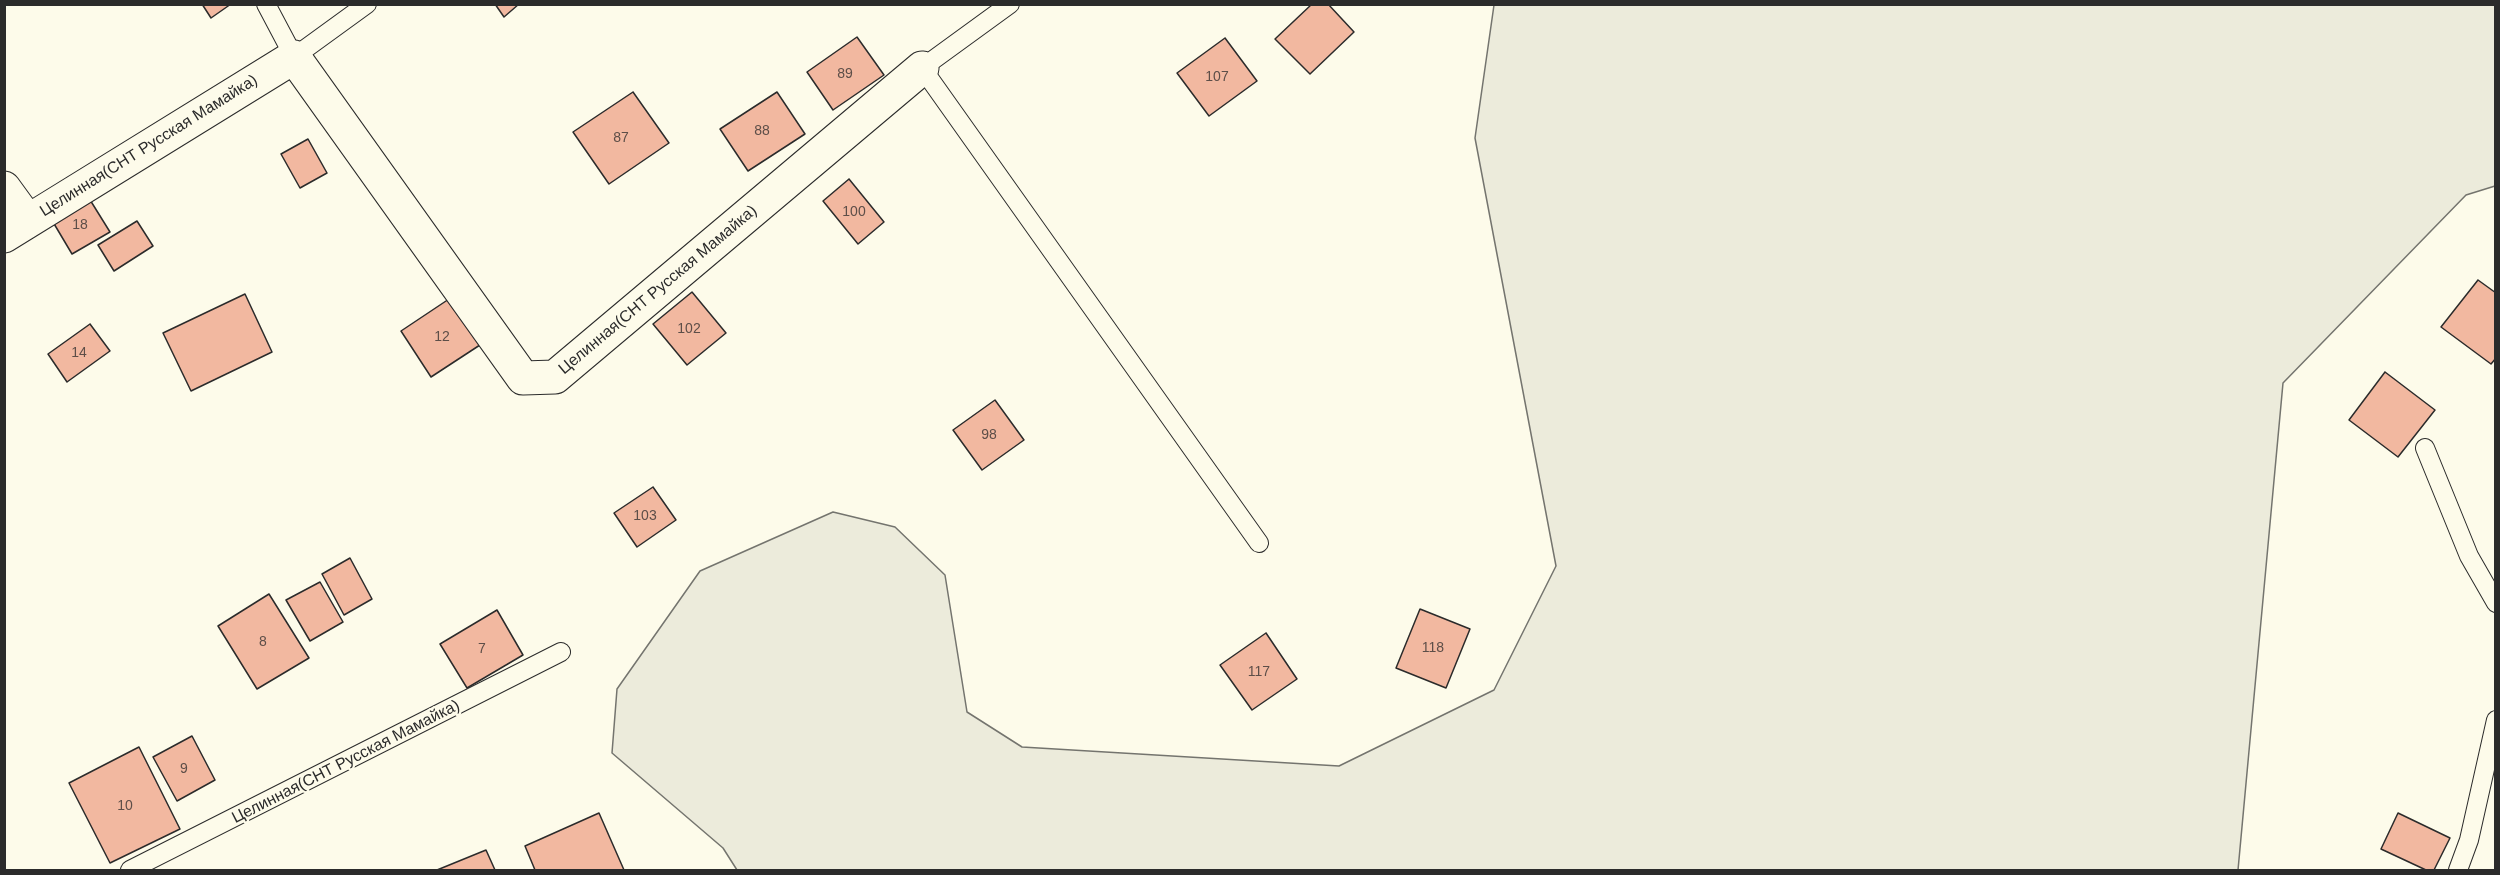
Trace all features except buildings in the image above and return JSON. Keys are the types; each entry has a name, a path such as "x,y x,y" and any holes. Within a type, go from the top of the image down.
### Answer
{"street":[{"name":"Целинная(СНТ Русская Мамайка)","path":"16,228 294,57 523,378 555,378 922,68"},
{"path":"4,188 16,228"}],"lane":[{"name":"Целинная(СНТ Русская Мамайка)","path":"266,4 294,57 367,4"},
{"path":"1010,4 922,68 1259,543"},
{"path":"2425,448 2469,556 2496,603"},
{"name":"Целинная(СНТ Русская Мамайка)","path":"130,870 561,652"},
{"path":"2458,870 2469,840 2496,720"}],"shaded area":[{"path":"1494,5 2495,5 2495,186 2466,195 2283,383 2238,870 737,870 723,848 612,753 617,689 700,571 833,512 895,527 945,575 967,712 1022,747 1339,766 1494,690 1556,566 1475,138"}]}
